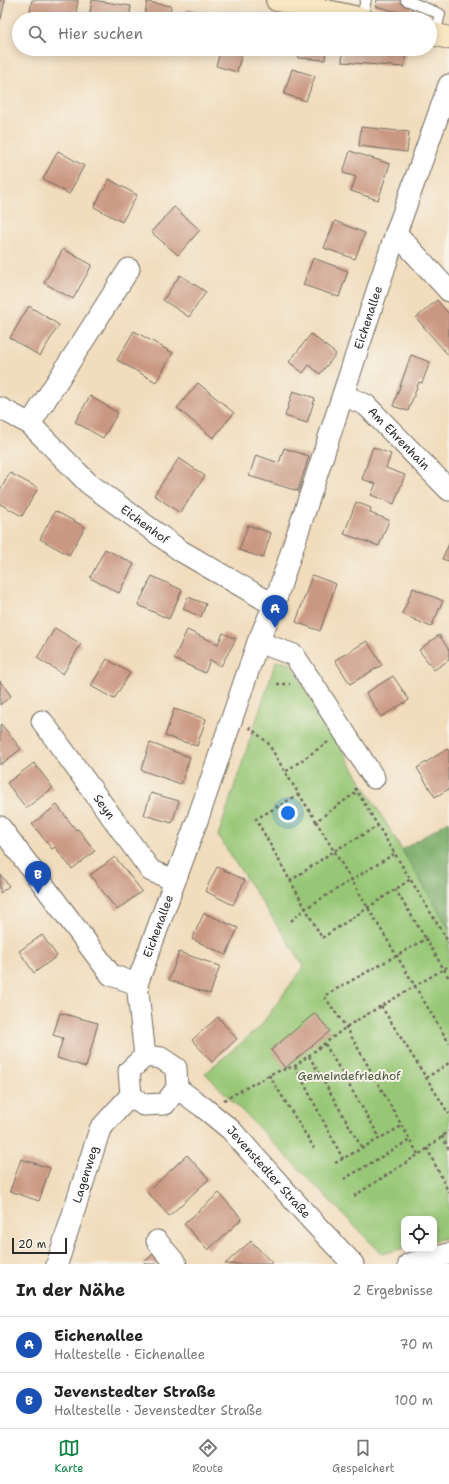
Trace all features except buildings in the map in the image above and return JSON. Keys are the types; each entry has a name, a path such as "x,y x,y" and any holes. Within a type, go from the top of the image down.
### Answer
{"street":[{"path":"277,0 331,12"},
{"name":"Eichenallee","path":"137,984 176,880 258,642 274,605 396,233 449,85"},
{"path":"396,233 449,291"},
{"path":"30,424 129,269"},
{"name":"Am Ehrenhain","path":"344,395 366,405 449,490"},
{"name":"Eichenhof","path":"0,408 30,424 88,483 181,551 274,605"},
{"path":"258,642 294,655 374,778"},
{"name":"Seyn","path":"42,721 151,872 176,880"},
{"path":"0,827 111,975 137,984 145,1056"},
{"path":"145,1056 161,1058 176,1068 177,1088 165,1104 143,1105 131,1096 129,1071 145,1056"},
{"name":"Jevenstedter Straße","path":"177,1088 231,1130 314,1223 353,1264"},
{"name":"Lagenweg","path":"57,1264 100,1129 131,1096"},
{"path":"157,1241 176,1264"},
{"path":"409,1264 449,1254"}],"lane":[{"path":"363,12 366,0"},
{"path":"406,0 435,12"},
{"path":"437,13 440,14 438,35"}],"path":[{"path":"277,684 295,684"},
{"path":"234,713 268,743 449,1043"},
{"path":"325,736 332,748"},
{"path":"285,772 328,742"},
{"path":"316,821 374,778"},
{"path":"354,785 449,944"},
{"path":"298,794 256,819 322,938 410,879"},
{"path":"290,881 334,851 378,826"},
{"path":"291,921 306,908 394,854"},
{"path":"395,890 449,978"},
{"path":"418,1154 346,1027 324,996 426,939"},
{"path":"206,1110 269,1075 295,1066 346,1027 449,966"},
{"path":"381,1006 449,1114"},
{"path":"325,1044 380,1138"},
{"path":"309,1056 362,1148"},
{"path":"426,1078 449,1063"},
{"path":"295,1066 343,1158"},
{"path":"269,1075 314,1148"},
{"path":"335,1163 402,1126"},
{"path":"354,1196 427,1148 449,1131"},
{"path":"442,1136 449,1150"},
{"path":"344,1179 410,1140"},
{"path":"427,1148 449,1193"}],"green space":[{"name":"Gemeindefriedhof","path":"276,661 290,663 449,928 449,1237 437,1240 437,1216 401,1216 401,1249 382,1254 205,1073 259,1028 304,966 218,836"},
{"path":"449,821 449,928 402,850"}],"place":[{"name":"Eichenallee","path":"275,628"},
{"name":"Jevenstedter Straße","path":"38,894"}]}
